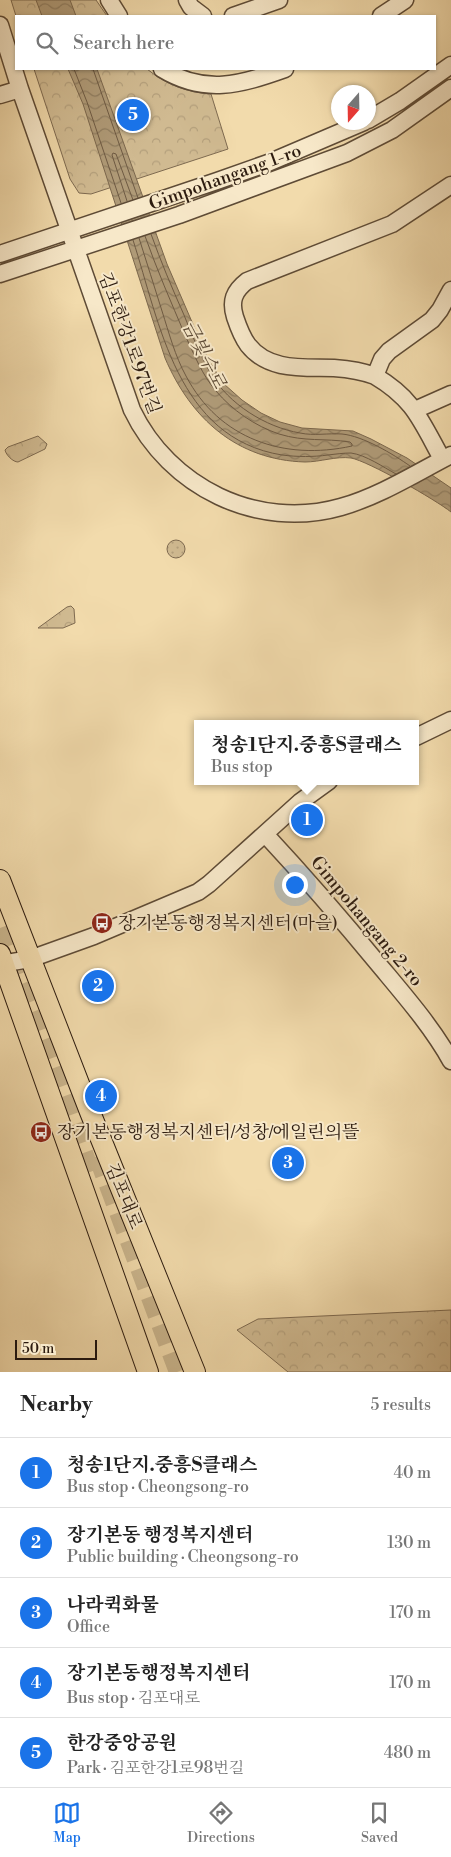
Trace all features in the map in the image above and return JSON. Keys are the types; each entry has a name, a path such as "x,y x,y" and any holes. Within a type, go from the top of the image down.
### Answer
{"main road":[{"name":"김포대로","path":"0,880 195,1372"},
{"name":"김포대로","path":"1,960 148,1372"}],"street":[{"path":"109,0 118,15"},
{"path":"187,0 191,7 202,15"},
{"path":"236,15 279,0"},
{"path":"382,15 405,0"},
{"name":"김포한강1로97번길","path":"0,25 68,231 132,410 150,442 165,459 184,476 218,496 270,513 310,512 341,507 368,497 444,458 415,410 391,385 375,376 354,370 296,368 268,361 248,345 233,311 234,297 238,288 247,281 392,224 451,185"},
{"path":"376,115 451,66"},
{"path":"164,70 182,79 212,86 248,81 282,70"},
{"name":"Gimpohangang 1-ro","path":"0,274 108,240 330,160 373,141 392,130 451,88"},
{"path":"0,95 20,89"},
{"name":"Gimpohangang 1-ro","path":"0,254 170,198 268,163 345,130"},
{"path":"375,376 389,350 432,320 451,290"},
{"path":"415,410 451,394"},
{"path":"419,736 451,720"},
{"path":"1,960 30,959 112,929 198,892 300,802 323,785"},
{"name":"Gimpohangang 2-ro","path":"265,834 405,996 451,1061"}],"green space":[{"path":"11,0 96,0 106,15 16,15"},
{"path":"34,70 148,70 177,87 211,94 228,149 91,194 79,193 70,179"},
{"path":"38,436 47,444 45,449 18,462 8,456 5,450 8,447"},
{"path":"176,540 182,543 185,549 182,555 176,558 170,555 167,549 170,543"},
{"path":"71,606 74,609 75,623 63,628 38,628 67,607"},
{"path":"451,1310 451,1372 288,1372 237,1330 258,1319"}],"water":[{"path":"36,0 70,0 76,15 42,15"},
{"name":"금빛수로","path":"68,70 97,70 167,264 208,359 224,384 261,413 280,422 302,428 353,431 407,458 451,488 451,512 402,482 360,461 351,458 334,458 305,462 281,459 258,453 238,444 219,432 203,417 188,400 165,358 83,104"}],"tunnel":[{"path":"0,928 93,1180"},
{"path":"98,1156 179,1372"}],"place":[{"name":"한강중앙공원","path":"133,115"},
{"name":"청송1단지.중흥S클래스","path":"307,820"},
{"name":"장기본동행정복지센터(마을)","path":"102,923"},
{"name":"장기본동 행정복지센터","path":"98,986"},
{"name":"장기본동행정복지센터","path":"101,1096"},
{"name":"장기본동행정복지센터/성창/에일린의뜰","path":"41,1132"},
{"name":"나라퀵화물","path":"288,1163"}]}
